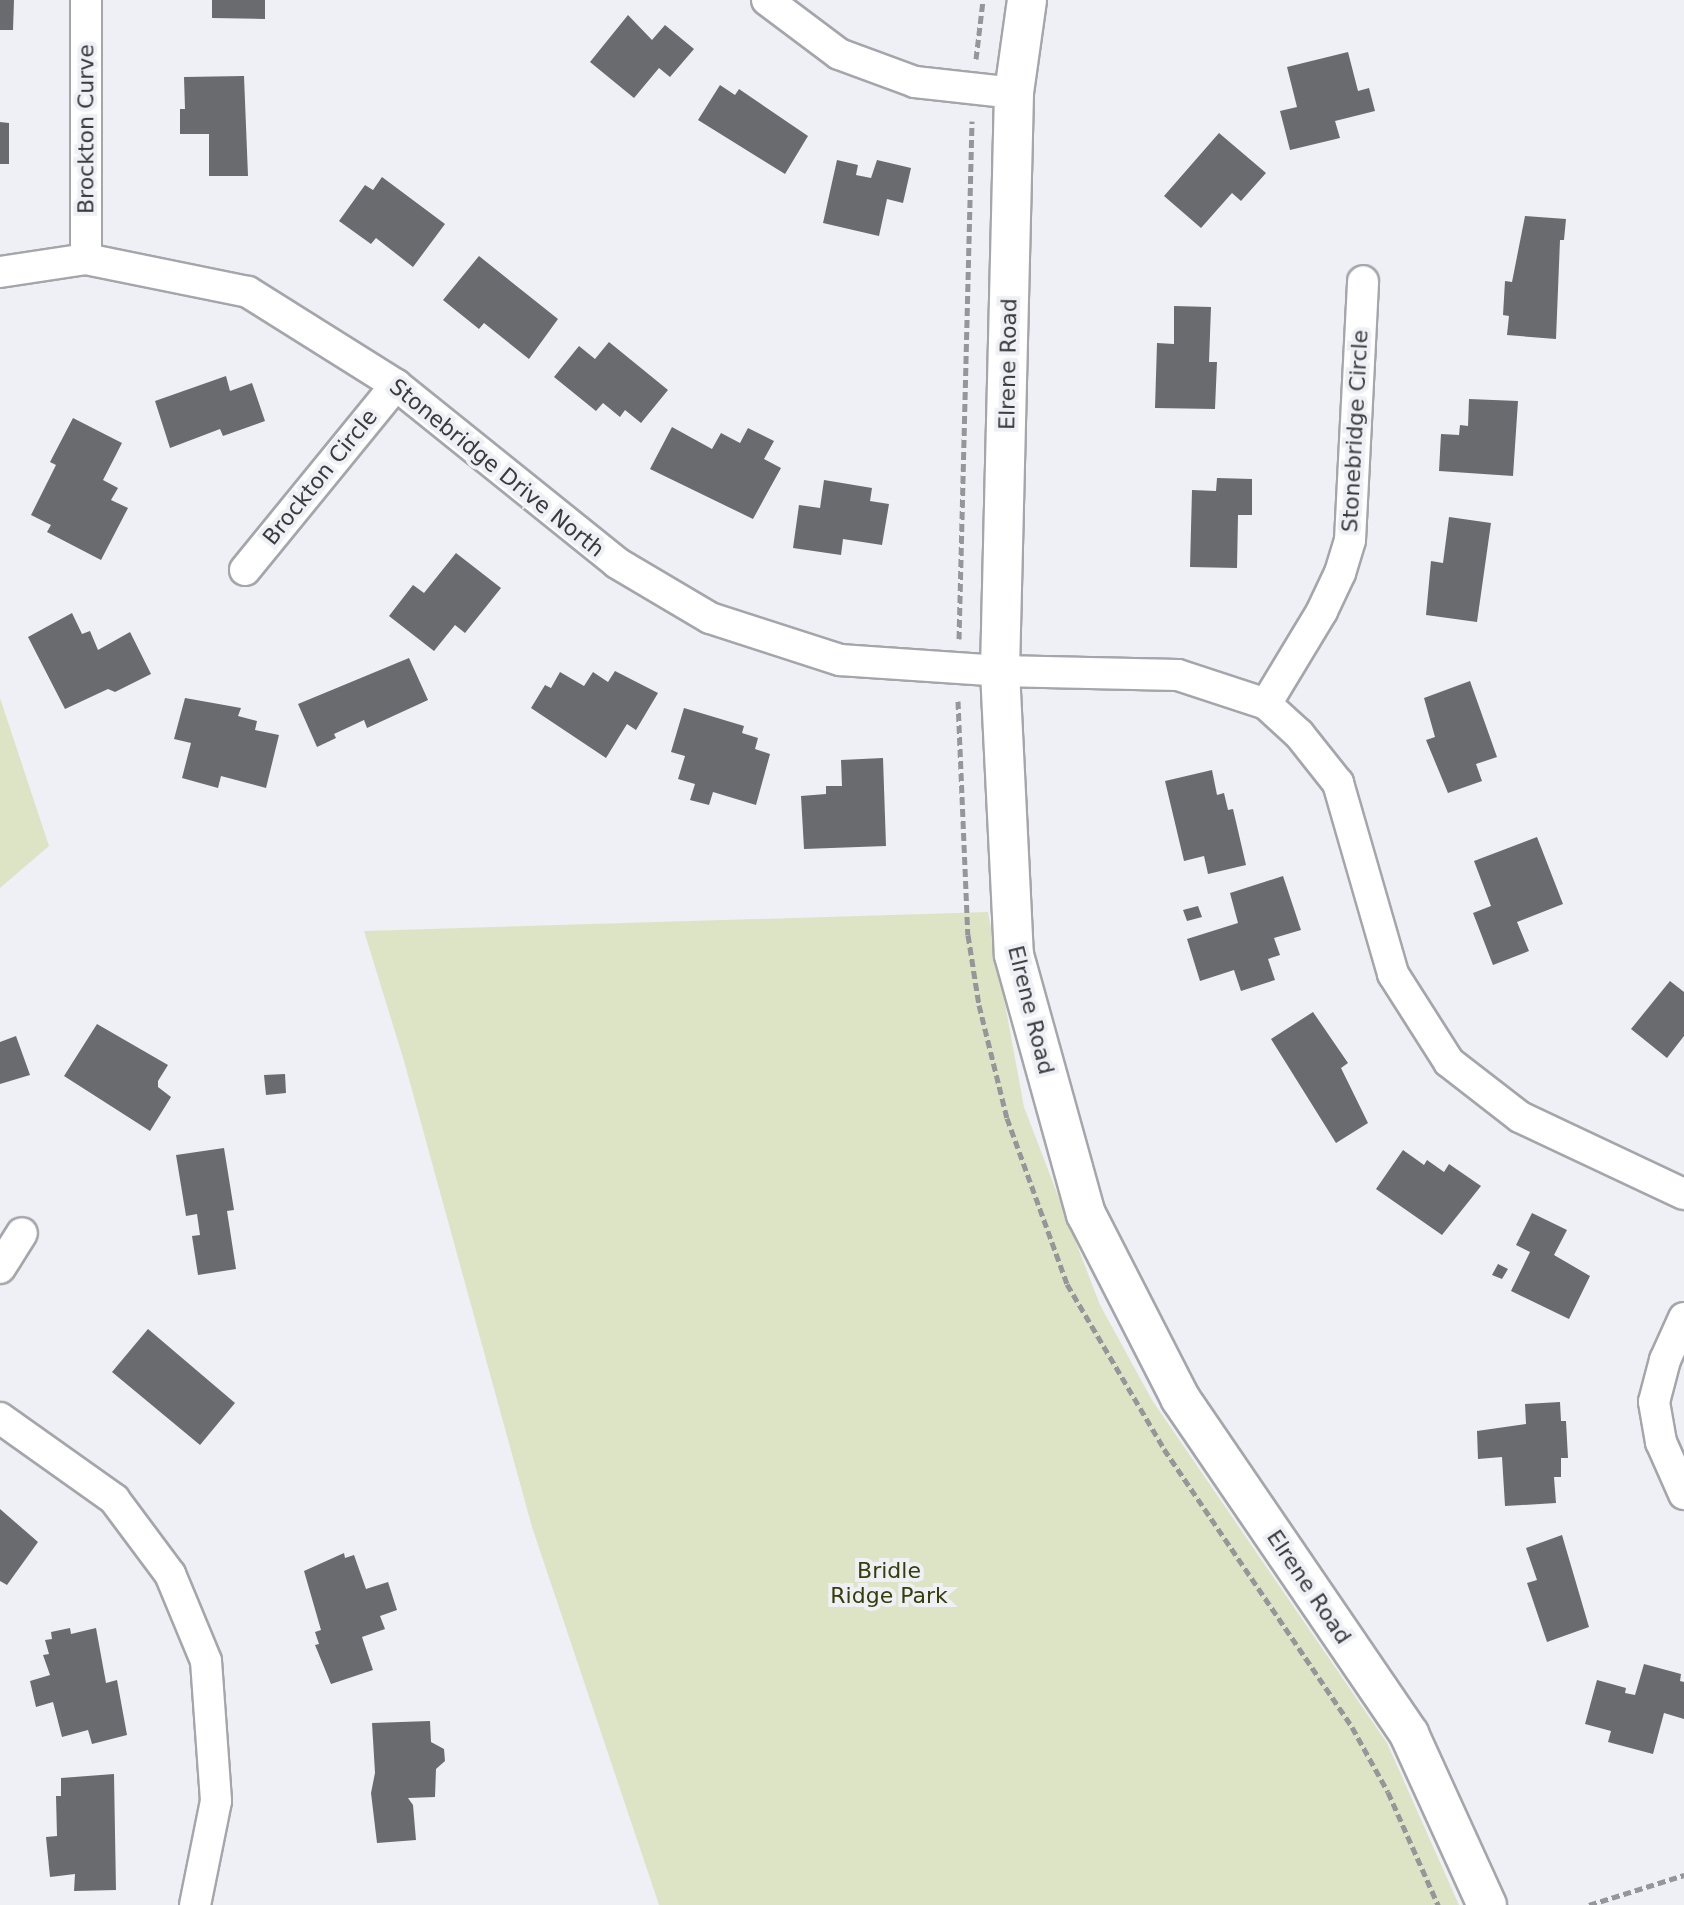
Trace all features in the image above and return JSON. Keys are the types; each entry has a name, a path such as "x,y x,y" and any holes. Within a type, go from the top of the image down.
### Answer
{"street":[{"name":"Brockton Curve","path":"86,0 86,259"},
{"path":"767,0 839,54 915,82 1014,93"},
{"name":"Elrene Road","path":"1027,0 1014,93 1000,671 1014,955 1086,1214 1180,1398 1409,1734 1487,1905"},
{"name":"Stonebridge Drive North","path":"0,272 86,259 248,292 396,385 617,563 710,618 840,660 1000,671 1178,675 1266,704"},
{"name":"Stonebridge Circle","path":"1266,704 1322,611 1340,573 1350,540 1363,281"},
{"name":"Brockton Circle","path":"245,570 396,385"},
{"path":"1266,704 1299,734 1338,783 1393,974 1449,1062 1520,1117 1684,1194"},
{"path":"0,1268 22,1233"},
{"path":"1684,1318 1665,1360 1654,1402 1661,1442 1684,1494"},
{"path":"0,1418 114,1499 170,1574 206,1661 216,1801 195,1905"}],"path":[{"path":"983,0 973,88 959,780 968,935 990,1063 1067,1284 1164,1449 1352,1727 1388,1792 1438,1905"},
{"path":"1589,1905 1684,1875"}],"green space":[{"path":"0,698 49,846 0,888"},
{"name":"Bridle Ridge Park","path":"988,912 1024,1107 1100,1305 1152,1400 1387,1743 1459,1905 659,1905 532,1527 404,1061 364,931"}],"building":[{"path":"0,0 14,0 13,30 0,30"},
{"path":"212,0 265,0 265,19 212,18"},
{"path":"628,15 652,40 665,25 694,49 670,77 659,68 634,98 590,62"},
{"path":"1348,52 1358,91 1369,88 1375,111 1335,121 1340,138 1290,150 1280,111 1297,107 1287,67"},
{"path":"244,76 248,176 209,176 209,134 180,134 180,109 185,109 184,77"},
{"path":"720,85 735,95 739,89 808,136 785,174 698,120"},
{"path":"0,122 9,123 9,164 0,164"},
{"path":"1219,133 1266,173 1241,201 1232,193 1201,228 1164,196"},
{"path":"837,160 858,165 856,175 871,178 877,160 911,168 903,203 887,199 879,236 823,223"},
{"path":"382,177 445,224 413,267 376,238 371,244 339,221 365,185 373,190"},
{"path":"1525,216 1566,219 1564,240 1560,240 1556,339 1507,335 1509,316 1503,315 1505,281 1512,282"},
{"path":"479,256 558,319 529,359 484,323 479,329 443,300"},
{"path":"1174,306 1211,307 1209,362 1217,362 1215,409 1155,408 1157,343 1174,344"},
{"path":"609,342 668,390 641,423 625,410 620,417 603,403 596,411 554,377 579,346 595,359"},
{"path":"226,376 230,391 252,383 265,421 223,436 220,429 170,448 155,401"},
{"path":"1469,399 1518,401 1513,476 1439,471 1441,434 1459,435 1460,425 1468,426"},
{"path":"73,418 122,443 103,480 118,488 111,500 128,508 101,560 47,532 51,525 31,515 56,465 50,462"},
{"path":"672,427 712,449 721,433 740,443 748,428 774,441 764,459 781,468 753,519 650,469"},
{"path":"1217,478 1252,479 1252,515 1238,515 1237,568 1190,567 1192,490 1216,491"},
{"path":"824,480 872,488 870,501 889,504 882,545 843,539 841,555 793,548 799,505 820,508"},
{"path":"1449,517 1491,523 1477,622 1426,615 1431,561 1443,563"},
{"path":"456,553 501,588 465,633 455,625 434,651 389,616 413,585 424,593"},
{"path":"72,613 82,634 90,631 98,650 130,632 151,674 115,692 108,689 65,709 28,637"},
{"path":"409,658 428,700 367,728 364,720 334,734 336,738 317,747 298,704"},
{"path":"615,671 658,693 636,730 627,724 606,758 531,708 545,685 551,688 560,672 584,686 593,672 608,682"},
{"path":"1470,681 1497,757 1476,764 1482,781 1448,793 1426,740 1435,737 1424,698"},
{"path":"185,698 241,708 238,716 257,721 255,730 279,735 266,788 221,776 218,788 182,778 191,743 174,739"},
{"path":"684,708 744,726 742,733 758,738 755,749 770,754 756,805 713,792 709,805 690,800 695,784 678,779 685,756 671,752"},
{"path":"883,758 886,846 804,849 801,796 826,794 826,786 842,786 841,760"},
{"path":"1212,770 1217,795 1224,793 1228,810 1233,809 1246,865 1208,874 1204,856 1184,861 1165,781"},
{"path":"1537,837 1563,904 1517,922 1529,951 1493,965 1473,913 1491,906 1474,861"},
{"path":"1283,876 1301,930 1274,938 1280,955 1268,959 1275,980 1241,991 1234,970 1200,981 1187,939 1238,923 1230,893"},
{"path":"1198,906 1202,917 1187,921 1183,910"},
{"path":"1670,981 1684,992 1684,1036 1667,1058 1631,1029"},
{"path":"1313,1012 1348,1063 1341,1068 1368,1123 1336,1143 1271,1039"},
{"path":"97,1024 168,1065 158,1081 158,1087 171,1097 150,1131 64,1076"},
{"path":"16,1036 30,1075 0,1084 0,1042"},
{"path":"285,1074 286,1093 266,1095 264,1075"},
{"path":"224,1148 234,1210 227,1211 236,1269 198,1275 192,1236 200,1235 197,1214 186,1216 176,1155"},
{"path":"1403,1150 1424,1165 1427,1160 1444,1172 1449,1164 1481,1186 1442,1235 1376,1189"},
{"path":"1532,1213 1567,1230 1554,1255 1590,1276 1569,1319 1511,1291 1530,1252 1516,1245"},
{"path":"1498,1264 1508,1269 1502,1279 1492,1275"},
{"path":"148,1329 235,1403 200,1445 112,1372"},
{"path":"1560,1402 1561,1421 1566,1421 1568,1458 1561,1458 1561,1477 1554,1477 1556,1503 1505,1506 1502,1457 1478,1459 1477,1431 1526,1424 1525,1404"},
{"path":"0,1509 38,1542 7,1585 0,1581"},
{"path":"1562,1535 1589,1627 1547,1642 1527,1583 1537,1580 1526,1548"},
{"path":"344,1553 345,1558 354,1555 366,1589 388,1582 397,1610 380,1616 385,1629 362,1637 373,1670 331,1684 315,1645 319,1644 315,1632 321,1630 304,1571"},
{"path":"70,1628 71,1634 96,1628 106,1683 117,1680 127,1735 92,1744 88,1730 62,1737 53,1702 36,1707 30,1681 50,1675 43,1655 49,1654 45,1640 52,1639 51,1632"},
{"path":"1644,1664 1681,1674 1680,1681 1684,1682 1684,1719 1664,1713 1653,1754 1608,1742 1611,1731 1585,1724 1597,1680 1626,1688 1625,1693 1635,1695"},
{"path":"430,1721 431,1742 444,1749 445,1761 436,1769 435,1797 408,1798 413,1805 416,1840 377,1843 371,1793 375,1773 372,1723"},
{"path":"114,1774 116,1890 74,1891 75,1874 50,1877 46,1837 57,1836 56,1796 61,1796 61,1778"}]}
